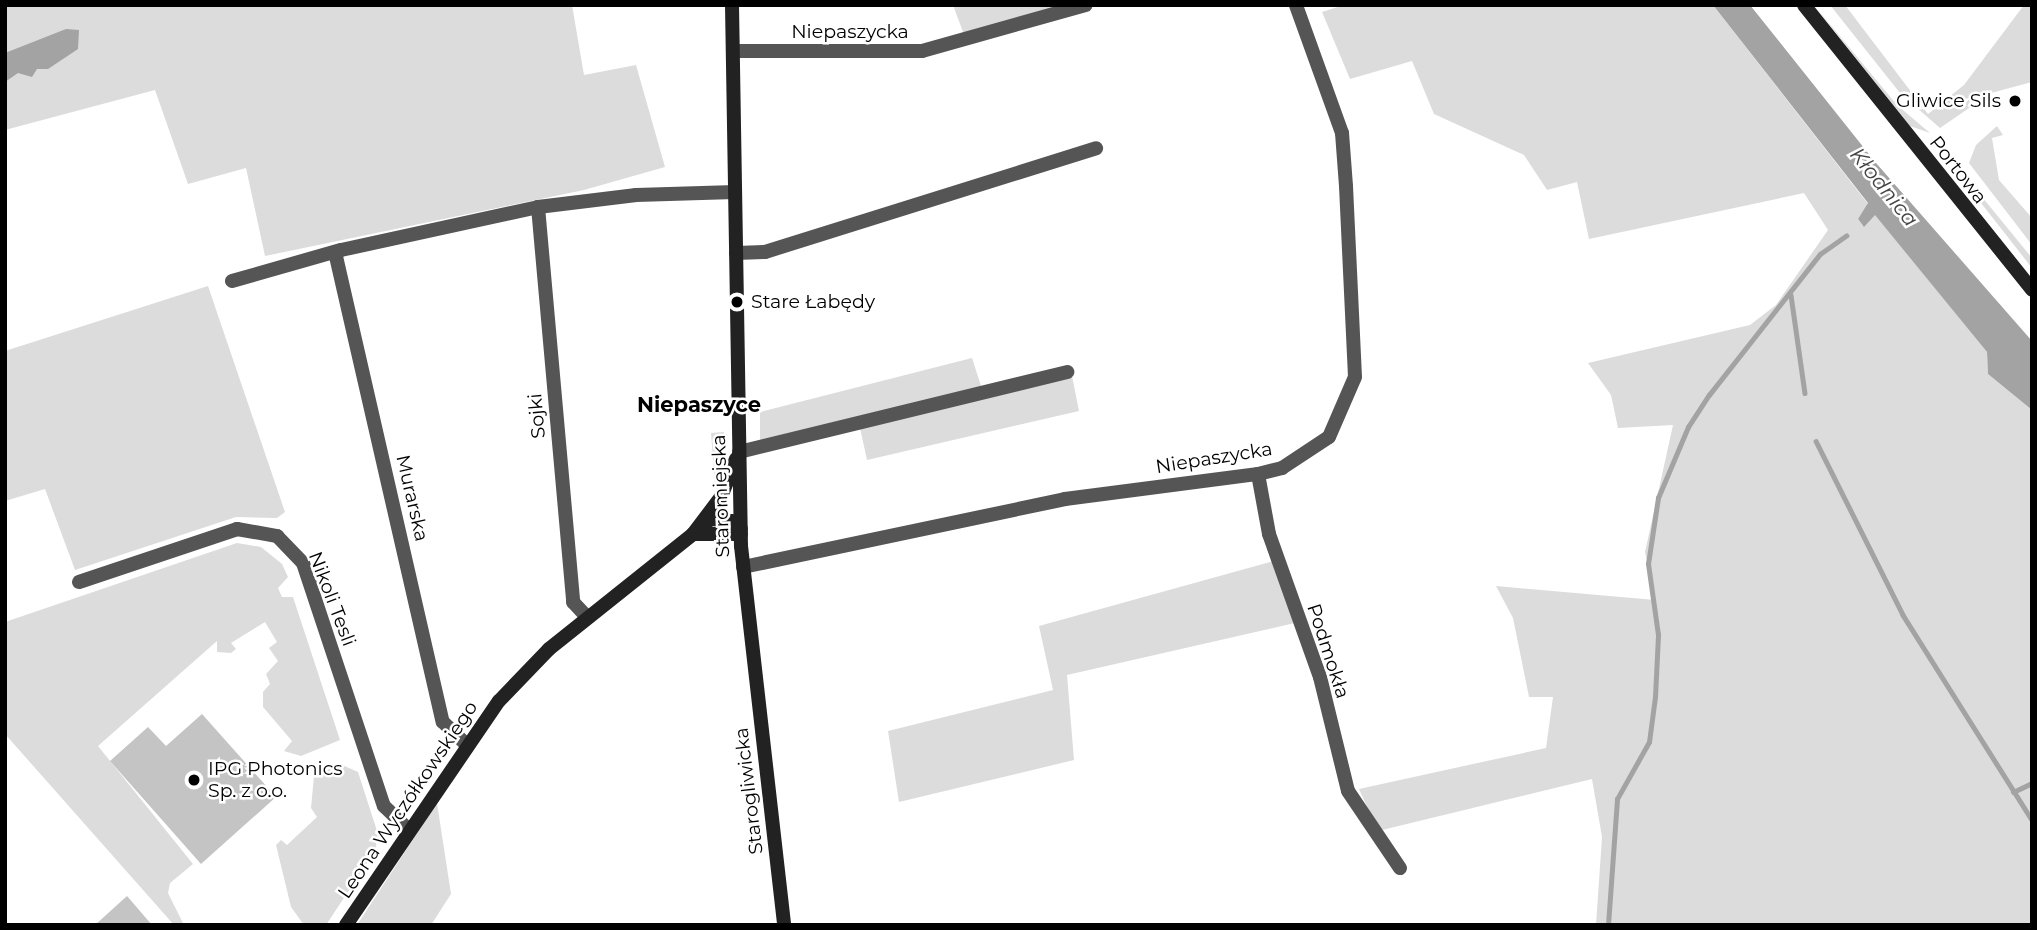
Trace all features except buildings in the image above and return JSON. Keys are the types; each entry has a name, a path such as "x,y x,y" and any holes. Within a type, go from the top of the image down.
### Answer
{"street":[{"name":"Staromiejska","path":"732,5 741,531 752,653"},
{"name":"Niepaszycka","path":"734,51 922,51 1086,5"},
{"name":"Niepaszycka","path":"743,568 1065,499 1258,474 1282,468 1329,437 1355,377 1342,133 1296,5"},
{"name":"Portowa","path":"1804,5 2032,290"},
{"path":"736,253 775,248 1096,148"},
{"path":"232,281 335,252 538,207 636,195 735,192"},
{"name":"Sojki","path":"538,207 573,602 587,617"},
{"name":"Murarska","path":"335,252 443,722 466,744"},
{"path":"739,452 1067,372"},
{"name":"Leona Wyczółkowskiego","path":"346,925 466,744 524,673 587,617 697,529 724,490 739,452"},
{"name":"Podmokła","path":"1258,474 1269,534 1320,677 1348,791 1400,868"},
{"path":"697,529 722,520 741,531"},
{"name":"Nikoli Tesli","path":"79,582 237,529 278,536 303,564 384,806 409,830"},
{"name":"Starogliwicka","path":"752,653 784,925"}],"shaded area":[{"path":"5,5 572,5 584,75 636,65 665,167 584,190 265,256 246,168 188,184 155,90 5,130"},
{"path":"953,5 1085,5 966,40"},
{"path":"1344,5 1713,5 1868,204 1858,219 1863,226 1875,214 1987,352 1988,374 2032,410 2032,925 1596,925 1602,837 1592,779 1378,831 1359,789 1546,748 1553,697 1529,697 1513,618 1496,586 1655,600 1645,552 1673,425 1618,428 1611,395 1588,363 1750,325 1776,305 1828,230 1804,193 1589,239 1577,182 1547,190 1524,155 1434,114 1412,61 1350,79 1322,12"},
{"path":"1814,5 1897,105 1930,133 1910,126"},
{"path":"1830,5 1845,5 1928,114 1964,85 2024,5 2032,5 2032,82 1991,93 1940,128 1900,93"},
{"path":"1997,126 2003,135 1992,138 1999,180 2032,218 2032,245 1969,163 1976,145"},
{"path":"1969,181 2032,258 2032,268 1974,194"},
{"path":"208,286 285,512 277,518 236,517 75,570 45,489 5,501 5,351"},
{"path":"972,358 982,389 760,443 760,412"},
{"path":"1072,376 1079,411 867,460 860,428"},
{"path":"724,432 721,472 715,485 711,433"},
{"path":"237,543 261,547 282,564 288,577 278,588 282,597 293,597 340,740 301,756 284,751 292,741 263,707 263,692 270,684 266,674 278,661 269,648 277,642 265,622 231,643 236,649 231,653 217,652 217,641 98,746 193,864 170,883 168,893 184,925 174,925 5,734 5,622"},
{"path":"1277,560 1299,622 1067,675 1074,760 899,802 888,731 1053,690 1039,626"},
{"path":"340,764 358,772 378,834 375,851 326,925 304,925 291,907 276,845 281,840 287,845 317,817 311,808 314,776"},
{"path":"437,803 451,894 431,925 357,925"}],"water":[{"name":"Kłodnica","path":"1713,5 1750,5 1876,163 2032,341 2032,410 1988,374 1987,352 1875,215 1864,227 1858,219 1868,203"},
{"path":"66,29 79,30 78,49 48,69 37,69 32,77 18,73 5,82 5,53"}],"waterway":[{"path":"1608,925 1617,799 1649,742 1655,697 1658,635 1648,564 1658,498 1688,427 1709,395 1820,254 1846,236"},
{"path":"1791,295 1805,393"},
{"path":"1816,441 1903,615 2032,820"},
{"path":"2013,792 2032,783"}],"place":[{"name":"Gliwice Sils","path":"2015,101"},
{"name":"Stare Łabędy","path":"737,302"},
{"name":"IPG Photonics Sp. z o.o.","path":"194,780"}],"district":[{"name":"Niepaszyce","path":"699,405"}]}
